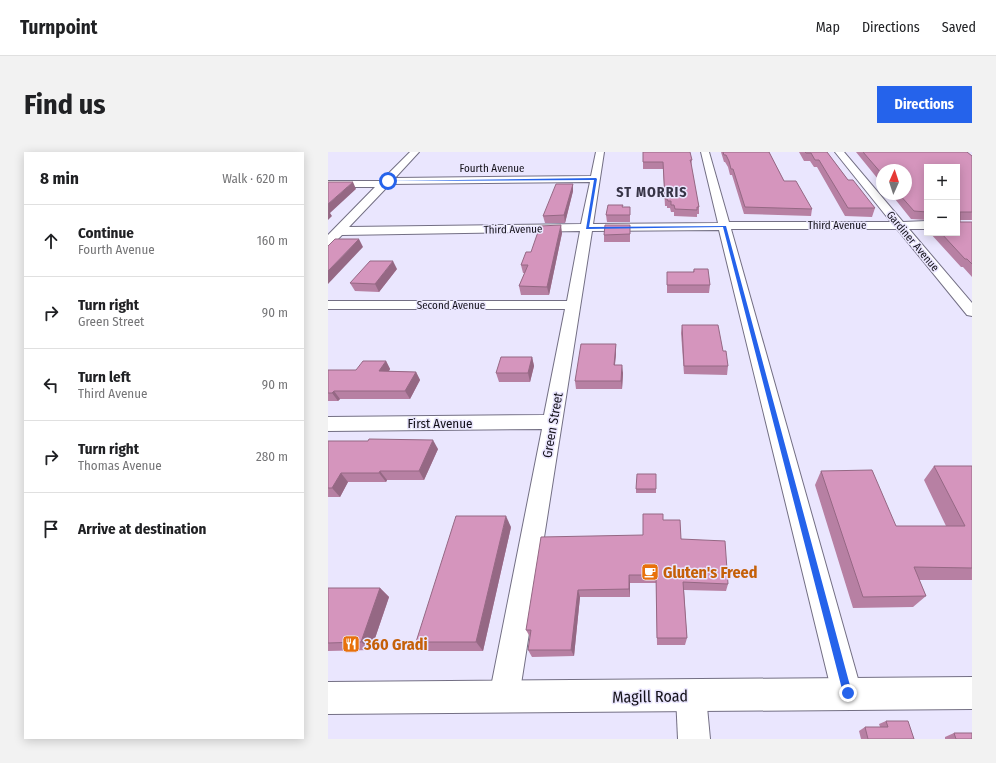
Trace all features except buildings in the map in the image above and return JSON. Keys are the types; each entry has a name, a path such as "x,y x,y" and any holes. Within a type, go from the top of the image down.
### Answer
{"main road":[{"name":"Magill Road","path":"328,698 972,693"}],"street":[{"path":"328,242 415,152"},
{"name":"Green Street","path":"504,697 600,152"},
{"path":"705,152 848,693"},
{"name":"Gardiner Avenue","path":"839,152 972,312"},
{"name":"Fourth Avenue","path":"328,184 596,179"},
{"name":"Third Avenue","path":"338,231 924,225"},
{"name":"Second Avenue","path":"328,305 573,305"},
{"name":"First Avenue","path":"328,424 553,422"},
{"path":"691,696 694,739"}],"place":[{"name":"Gluten's Freed","path":"650,572"},
{"name":"360 Gradi","path":"351,644"}],"district":[{"name":"ST MORRIS","path":"652,192"}],"route":[{"path":"388,181 596,179 587,228 724,226 848,693"}]}
